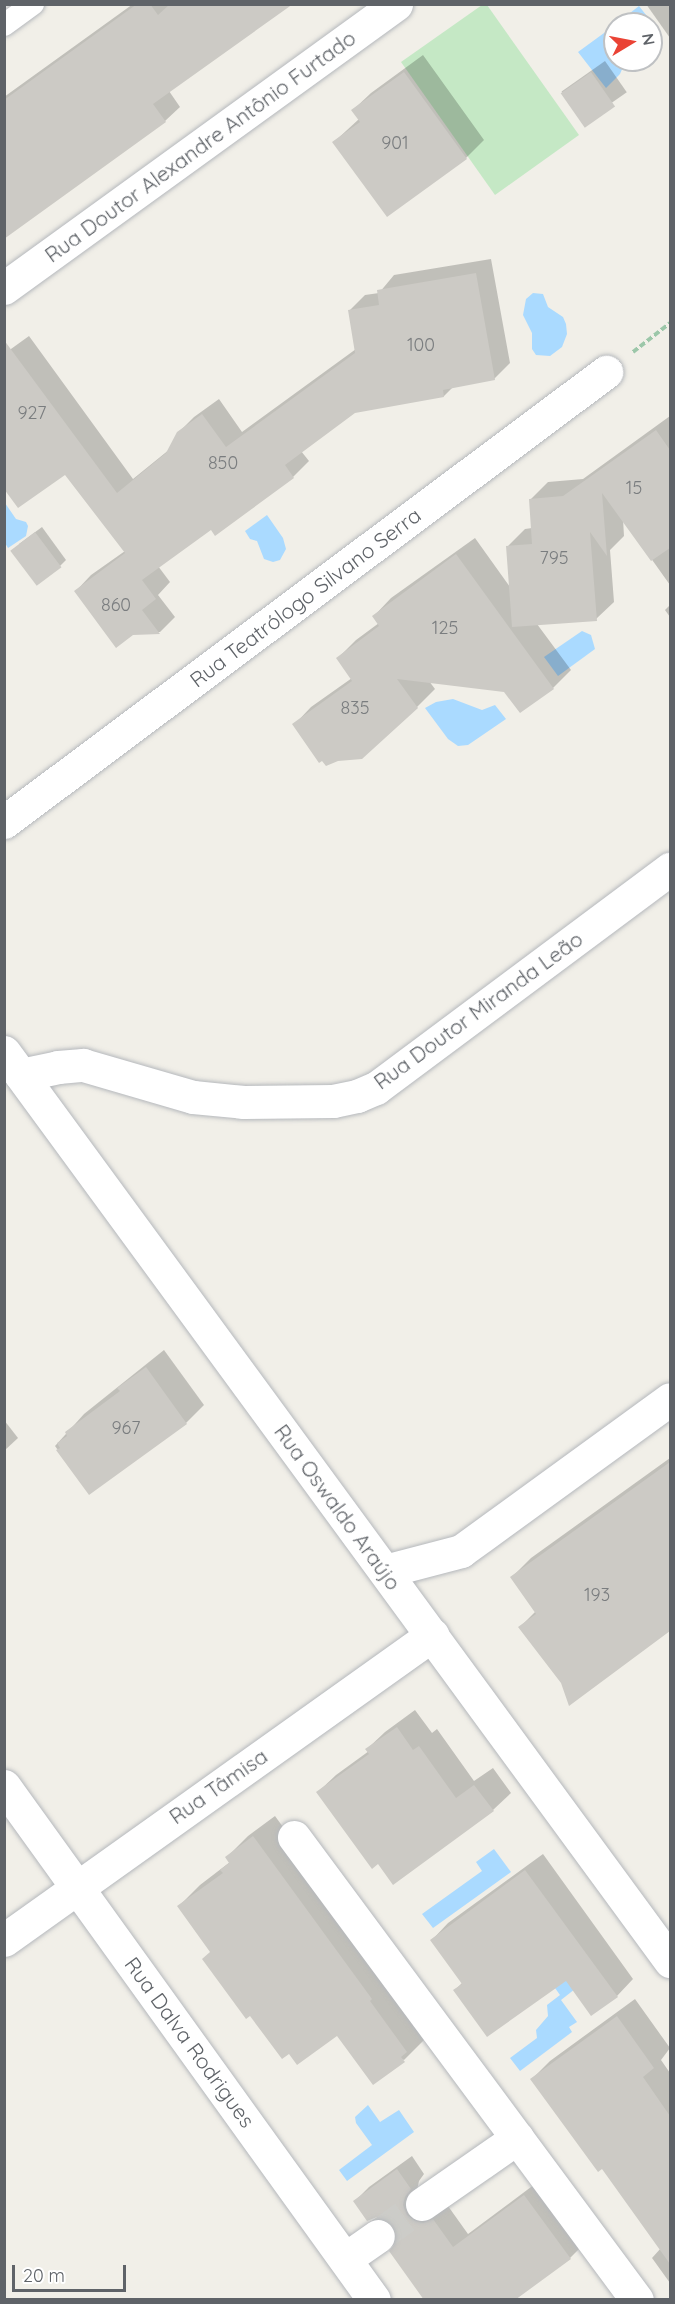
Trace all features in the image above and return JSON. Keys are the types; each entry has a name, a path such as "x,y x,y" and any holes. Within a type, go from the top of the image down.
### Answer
{"street":[{"name":"Rua Doutor Alexandre Antônio Furtado","path":"4,288 396,4"},
{"name":"Rua Teatrólogo Silvano Serra","path":"4,822 606,372"},
{"name":"Rua Doutor Miranda Leão","path":"13,1064 58,1067 83,1065 193,1097 244,1102 333,1101 357,1096 376,1088 670,869"},
{"name":"Rua Oswaldo Araújo","path":"13,1064 670,1961"},
{"path":"385,1571 461,1551 670,1399"},
{"name":"Rua Tâmisa","path":"4,1940 432,1635"},
{"name":"Rua Dalva Rodrigues","path":"4,1786 374,2300"},
{"path":"294,1837 637,2300"},
{"path":"422,2204 517,2138"},
{"path":"345,2259 378,2236"}],"lane":[{"path":"4,25 33,4"}],"path":[{"path":"606,372 670,323"}],"green space":[{"path":"482,5 487,5 579,135 495,195 401,62"}],"water":[{"path":"639,6 644,12 631,12"},
{"path":"603,34 603,72 621,72 620,74 606,88 578,52"},
{"path":"533,293 543,294 548,307 563,317 566,324 567,334 562,347 550,356 536,355 532,349 532,333 523,315 526,299"},
{"path":"5,503 16,519 26,522 28,526 26,536 8,548 5,543"},
{"path":"267,515 283,538 286,549 280,560 273,562 264,559 257,541 250,539 245,531"},
{"path":"582,631 591,635 595,649 558,676 544,657"},
{"path":"453,699 482,710 495,705 506,719 468,745 458,746 448,739 425,708 436,702"},
{"path":"494,1849 511,1872 433,1928 422,1914 482,1871 476,1862"},
{"path":"568,1979 575,1989 561,2000 577,2022 569,2027 572,2032 520,2071 510,2058 537,2038 536,2030 548,2016 547,2005 560,1995 555,1988"},
{"path":"368,2105 380,2122 399,2110 414,2132 347,2181 339,2170 372,2145 356,2123 355,2117"}],"building":[{"path":"137,4 150,4 158,15 170,4 293,4 153,104 166,122 4,239 4,100"},
{"path":"404,72 467,159 387,217 332,142 360,122 351,110"},
{"path":"591,72 615,106 585,128 561,93"},
{"path":"476,273 495,380 443,390 444,397 355,413 285,465 294,478 215,536 211,530 142,580 156,599 142,610 160,634 133,635 116,648 74,591 125,553 65,475 18,508 4,489 4,340 117,493 166,453 177,432 202,414 226,447 355,353 348,310 379,305 377,290"},
{"path":"656,430 670,450 670,548 651,561 602,493 607,556 590,532 597,621 512,627 506,546 532,544 529,499 563,496"},
{"path":"35,532 61,567 37,586 10,551"},
{"path":"456,554 554,689 520,713 504,692 397,679 418,708 362,759 338,761 326,766 322,761 319,763 292,724 352,681 336,658 379,626 372,616"},
{"path":"146,1367 187,1424 89,1495 56,1450 60,1448 57,1443 67,1436 65,1432 120,1391 117,1388"},
{"path":"670,1462 670,1631 569,1706 561,1683 518,1627 536,1614 510,1577"},
{"path":"397,1727 413,1750 419,1746 456,1798 474,1785 494,1811 393,1885 378,1864 372,1869 316,1792 369,1754 365,1749"},
{"path":"253,1836 372,1999 370,2001 407,2052 401,2057 405,2062 373,2085 337,2036 297,2065 289,2054 282,2059 250,2016 246,2019 202,1959 210,1952 177,1906 223,1873 220,1870 229,1863 225,1857"},
{"path":"525,1870 618,1997 591,2016 566,1981 487,2037 453,1990 462,1984 430,1940"},
{"path":"617,2016 654,2068 643,2077 670,2116 670,2264 602,2169 598,2172 530,2079"},
{"path":"397,2169 411,2189 403,2205 407,2215 423,2223 433,2219 453,2247 524,2195 571,2259 515,2300 424,2300 389,2251 395,2244 397,2235 393,2225 386,2219 377,2217 367,2221 353,2201"}],"tunnel":[{"path":"378,2236 422,2204"}]}
